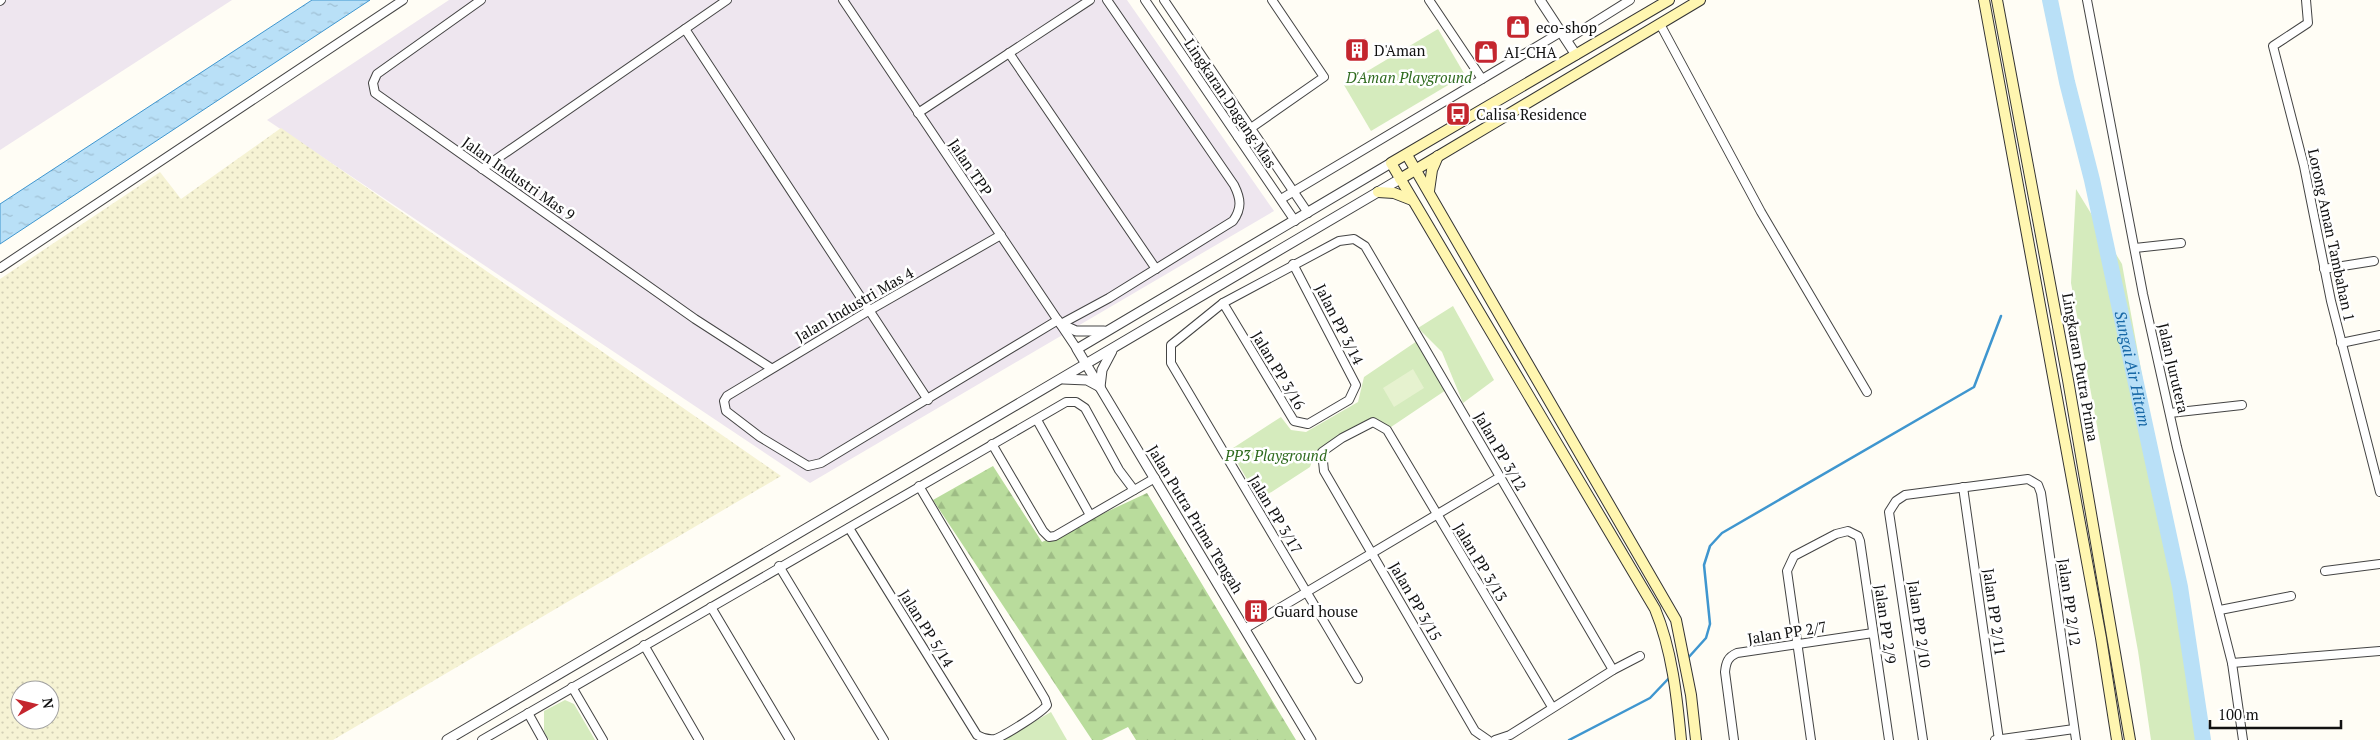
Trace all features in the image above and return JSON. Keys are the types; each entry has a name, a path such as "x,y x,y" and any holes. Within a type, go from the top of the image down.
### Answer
{"main road":[{"path":"1669,0 1391,164 1655,610 1661,624 1670,660 1681,740"},
{"path":"1400,179 1700,0"},
{"name":"Lingkaran Putra Prima","path":"1984,0 2101,638 2117,740"},
{"name":"Lingkaran Putra Prima","path":"1997,0 2071,399 2130,740"},
{"path":"1407,155 1676,620 1684,650 1696,740"},
{"path":"1429,193 1429,181 1438,156"},
{"path":"1378,192 1394,193 1413,200"}],"street":[{"path":"0,268 403,0"},
{"name":"Jalan Industri Mas 9","path":"481,0 377,74 373,83 375,93 695,319 771,368"},
{"path":"482,169 727,0"},
{"name":"Jalan TPP","path":"842,0 1077,349"},
{"path":"918,113 1090,0"},
{"path":"685,29 928,400 1060,322 1156,269 1232,221 1239,212 1240,198 1234,185 1107,0"},
{"name":"Lingkaran Dagang Mas","path":"1145,0 1295,221"},
{"name":"Lingkaran Dagang Mas","path":"1164,0 1252,127 1308,213"},
{"path":"1238,137 1324,77 1272,0"},
{"path":"1440,0 1431,2 1482,79"},
{"path":"1540,0 1576,55"},
{"name":"Jalan Jurutera","path":"2086,0 2177,447 2232,663 2243,740"},
{"name":"Lorong Aman Tambahan 1","path":"2306,0 2308,23 2273,46 2304,166 2324,269 2341,342 2380,492"},
{"path":"1566,40 1627,1"},
{"path":"1660,24 1761,212 1867,392"},
{"path":"1281,199 1561,32"},
{"path":"1009,53 1156,269"},
{"path":"1077,349 1391,164"},
{"path":"447,740 1400,179"},
{"name":"Jalan Industri Mas 4","path":"928,400 821,463 808,466 760,437 726,410 724,401 771,368 1000,235"},
{"name":"Jalan PP 3/12","path":"1293,264 1338,241 1354,239 1365,246 1613,670"},
{"path":"2135,248 2181,243"},
{"path":"2324,269 2374,261"},
{"path":"1224,303 1293,264"},
{"name":"Jalan PP 3/14","path":"1293,264 1356,385 1349,400 1326,413"},
{"name":"Jalan PP 3/17","path":"1224,303 1171,345 1171,363 1358,679"},
{"name":"Jalan PP 3/16","path":"1224,303 1294,421 1308,424 1326,413"},
{"path":"1060,322 1076,331 1107,331"},
{"path":"2341,342 2380,334"},
{"path":"1060,380 1082,379 1100,388 1104,364 1115,347"},
{"name":"Jalan Putra Prima Tengah","path":"1077,349 1246,628 1311,740"},
{"path":"482,740 779,566 849,528 1066,402 1076,402 1085,408 1119,470 1134,490"},
{"path":"2170,413 2242,405"},
{"path":"1037,420 1090,515"},
{"name":"Jalan PP 3/13","path":"1324,471 1322,452 1342,438 1373,422 1387,430 1552,708"},
{"path":"992,444 1043,532 1049,536 1054,536 1155,478"},
{"name":"Jalan PP 3/15","path":"1324,471 1475,731 1488,740"},
{"path":"1246,628 1500,477"},
{"name":"Jalan PP 2/12","path":"1962,488 2023,479 2035,482 2040,493 2076,740"},
{"path":"919,486 1045,699 1046,705 1041,712 994,739 984,740"},
{"name":"Jalan PP 2/10","path":"1923,740 1889,512 1896,501 1905,495 1962,488"},
{"name":"Jalan PP 2/11","path":"1962,488 1999,740"},
{"name":"Jalan PP 5/14","path":"849,528 977,734 984,740"},
{"name":"Jalan PP 2/9","path":"1798,644 1787,571 1794,556 1836,534 1848,531 1858,536 1860,542 1889,740"},
{"path":"2325,571 2380,564"},
{"path":"779,566 884,740"},
{"path":"2220,610 2291,596"},
{"path":"711,607 790,740"},
{"name":"Jalan PP 2/7","path":"1734,740 1725,672 1730,656 1737,653 1873,633"},
{"path":"1798,644 1811,740"},
{"path":"644,645 700,740"},
{"path":"2232,663 2380,651"},
{"path":"1495,740 1510,735 1613,670 1640,656"},
{"path":"572,687 603,740"},
{"path":"528,713 543,740"},
{"path":"1995,740 2074,728"},
{"path":"495,732 499,740"}],"shaded area":[{"path":"0,0 232,0 0,150"},
{"path":"449,0 1127,0 1274,211 810,483 267,120"},
{"path":"281,128 781,476 333,740 0,740 0,279 160,172 181,199"}],"green space":[{"name":"D'Aman Playground","path":"1438,29 1465,75 1371,131 1344,85"},
{"path":"2076,189 2122,264 2190,642 2205,740 2151,740 2138,651 2071,283"},
{"path":"1453,306 1494,380 1463,403 1442,352 1418,328"},
{"name":"PP3 Playground","path":"1420,339 1446,390 1391,427 1373,419 1315,453 1310,467 1259,500 1230,450 1281,417 1291,430 1306,432 1358,402 1364,377"},
{"path":"1413,369 1424,388 1394,407 1383,388"},
{"path":"993,466 1042,542 1147,493 1296,740 1136,740 1128,727 1102,740 1092,740 933,500"},
{"path":"565,700 574,704 595,740 549,740 544,732 544,711"},
{"path":"1051,712 1067,740 1002,740"}],"water":[{"path":"312,0 370,0 0,244 0,204"}],"waterway":[{"name":"Sungai Air Hitam","path":"2050,0 2067,82 2092,180 2180,587 2203,740"},
{"path":"1688,658 1706,638 1710,624 1704,565 1710,546 1722,533 1974,387 2001,316"},
{"path":"1569,740 1650,698 1670,677"}],"place":[{"name":"eco-shop","path":"1518,27"},
{"name":"D'Aman","path":"1357,50"},
{"name":"AI-CHA","path":"1486,52"},
{"name":"Calisa Residence","path":"1458,114"},
{"name":"Guard house","path":"1256,611"}]}
